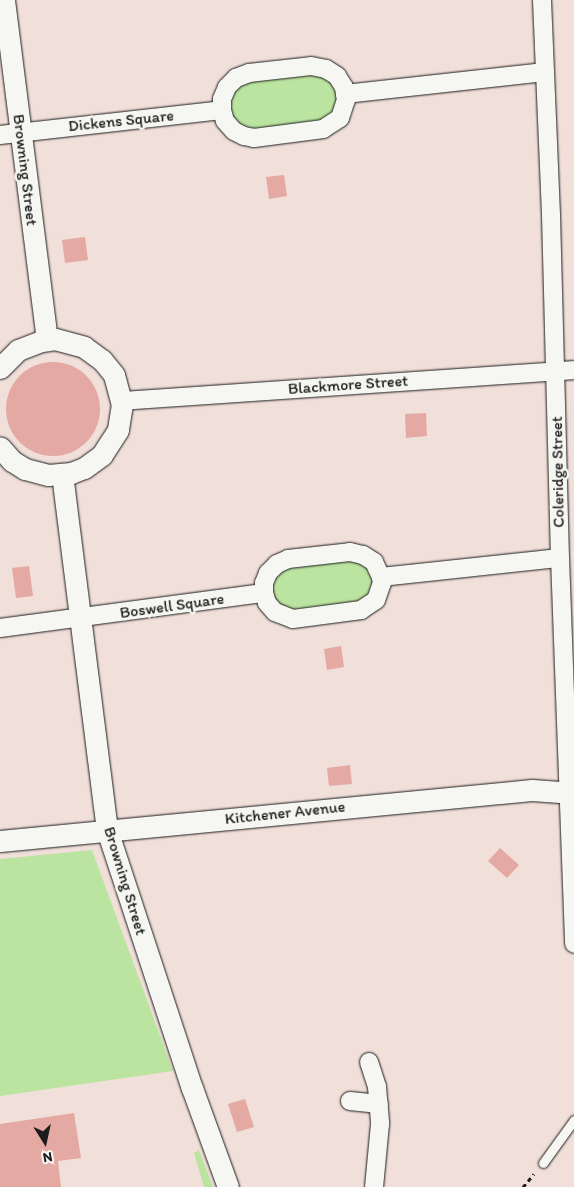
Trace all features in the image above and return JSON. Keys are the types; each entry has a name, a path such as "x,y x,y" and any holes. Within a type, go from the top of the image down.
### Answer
{"street":[{"name":"Browning Street","path":"4,0 10,134 47,340"},
{"name":"Coleridge Street","path":"542,0 556,371 560,558 572,793 574,944"},
{"path":"311,66 326,68 337,76 344,87 345,94 346,100 340,118 323,130 254,138 234,131 225,121 222,110 222,99 227,87 236,78 248,73 311,66"},
{"path":"345,94 545,72"},
{"name":"Dickens Square","path":"10,134 222,110"},
{"path":"0,368 18,350 47,340 84,347 102,360 114,375 121,401 118,430 102,455 84,468 62,474 48,475 25,469 12,461 0,447"},
{"name":"Blackmore Street","path":"121,401 574,370"},
{"name":"Browning Street","path":"62,474 107,830 189,1079 228,1187"},
{"path":"350,552 364,555 374,562 381,577 382,583 376,600 361,610 293,619 284,617 271,608 264,593 264,583 268,572 276,564 288,559 350,552"},
{"path":"381,577 560,558"},
{"name":"Boswell Square","path":"0,628 264,593"},
{"name":"Kitchener Avenue","path":"0,841 522,791 572,793"},
{"path":"370,1062 379,1104 380,1135 374,1187"},
{"path":"350,1101 379,1104"}],"lane":[{"path":"544,1163 574,1120"}],"green space":[{"path":"311,75 322,77 331,83 335,90 337,99 335,108 327,118 321,121 254,129 240,124 233,116 231,101 235,92 241,86 251,82"},
{"path":"349,559 360,561 369,567 375,583 365,602 293,612 272,600 270,585 273,576 289,566"},
{"path":"92,850 173,1071 0,1096 0,859"},
{"path":"199,1150 213,1187 204,1187 194,1153"}],"building":[{"path":"284,175 287,196 269,199 266,177"},
{"path":"85,237 88,260 65,263 62,240"},
{"path":"53,362 71,365 86,376 97,391 100,409 97,427 86,442 71,453 53,456 35,453 20,442 9,427 6,409 9,391 20,376 35,365"},
{"path":"426,413 427,436 406,438 405,414"},
{"path":"29,566 33,596 16,598 12,568"},
{"path":"341,646 344,667 327,670 324,649"},
{"path":"350,765 352,784 329,786 327,768"},
{"path":"500,848 519,865 507,878 488,861"},
{"path":"245,1099 254,1127 237,1132 228,1104"},
{"path":"74,1113 81,1158 58,1161 61,1187 0,1187 0,1124"}]}
